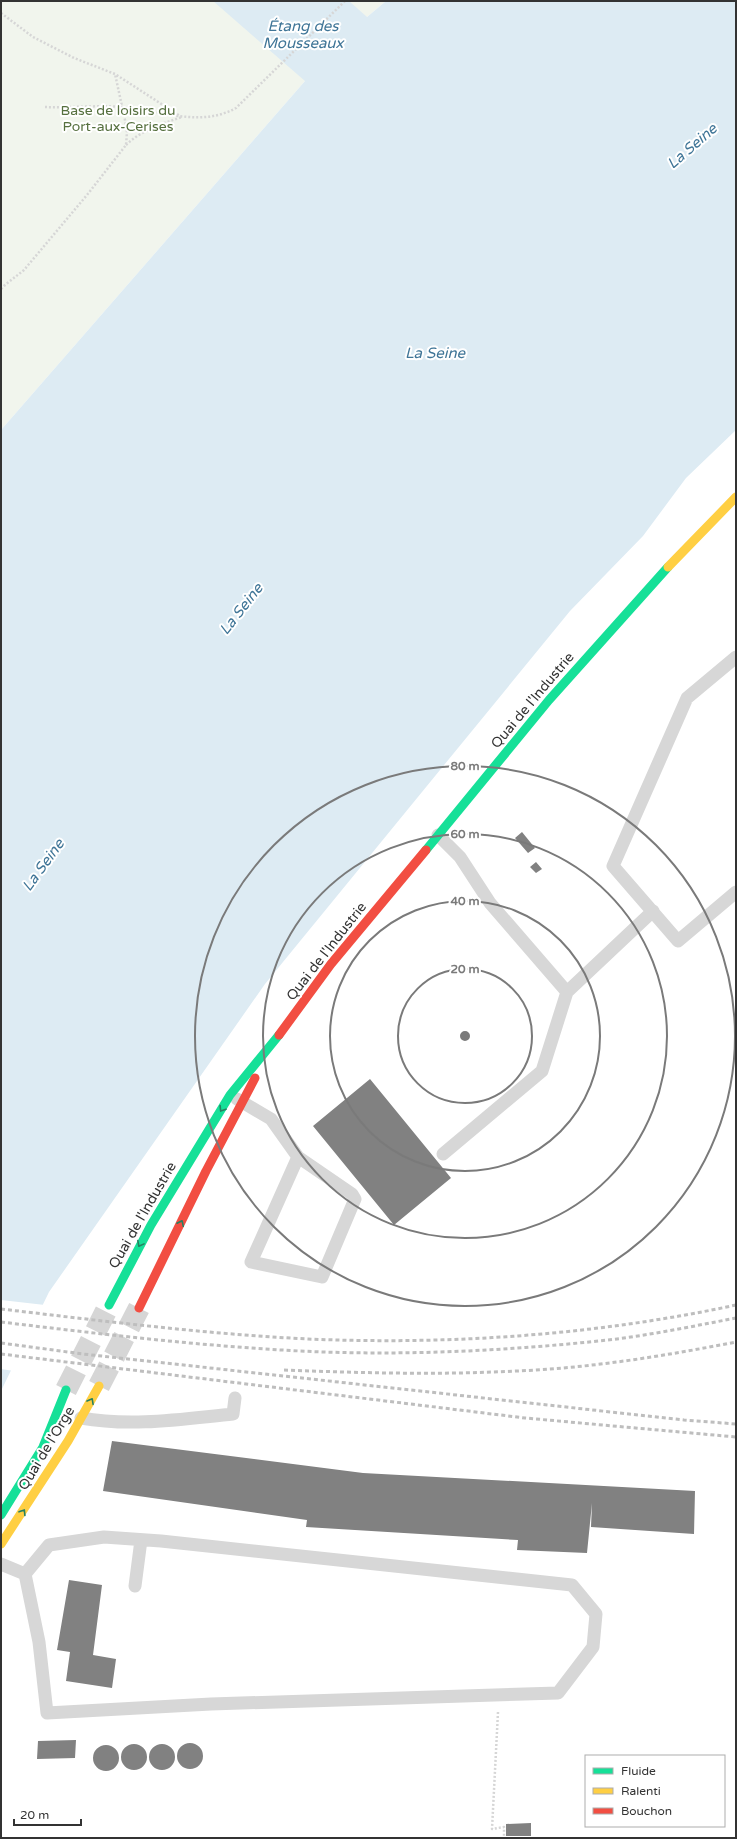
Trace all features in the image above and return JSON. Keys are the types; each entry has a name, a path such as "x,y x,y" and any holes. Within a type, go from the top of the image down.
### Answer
{"main road":[{"name":"Quai de l'Industrie","path":"109,1304 151,1225 230,1095 272,1045 331,964 565,682 653,583 736,497"},
{"name":"Quai de l'Industrie","path":"139,1308 206,1171 243,1103 272,1045"},
{"name":"Quai de l'Orge","path":"1,1544 81,1418 99,1386"},
{"name":"Quai de l'Orge","path":"1,1515 43,1447 66,1390"}],"lane":[{"path":"736,657 687,698 613,866 678,941 736,892"},
{"path":"438,835 460,857 490,903 567,992"},
{"path":"443,1154 542,1071 567,992 653,911"},
{"path":"230,1095 271,1119 298,1157 352,1194 355,1200 322,1277 251,1262 298,1157"},
{"path":"81,1418 100,1422 151,1423 233,1414 235,1398"},
{"path":"104,1537 572,1585 596,1614 593,1647 558,1693 211,1704 47,1714 39,1642 25,1574 50,1545 104,1537"},
{"path":"135,1586 141,1540"},
{"path":"1,1564 25,1574"}],"path":[{"path":"45,107 122,107 182,117 216,117 236,108 345,2"},
{"path":"1,13 20,28 50,46 115,74 182,117"},
{"path":"115,74 127,132 126,145"},
{"path":"1,290 24,270 133,138 150,128 182,117"},
{"path":"499,1696 492,1829 504,1827 504,1838"}],"green space":[{"name":"Base de loisirs du Port-aux-Cerises","path":"1,1 386,1 367,17 305,81 1,430"}],"water":[{"name":"La Seine","path":"213,1 349,1 367,17 386,1 736,1 736,430 686,478 643,536 570,611 265,984 49,1292 1,1391 1,430 305,81"}],"pier":[{"path":"1,1300 45,1305 14,1371 1,1369"}],"building":[{"path":"522,832 535,848 528,853 515,838"},
{"path":"536,862 542,869 536,873 530,867"},
{"path":"370,1079 451,1178 394,1225 313,1126"},
{"path":"112,1441 363,1473 695,1491 694,1534 591,1527 592,1503 587,1553 517,1550 518,1540 306,1527 307,1520 103,1491"},
{"path":"69,1580 102,1585 93,1655 116,1659 112,1688 66,1681 70,1652 57,1650"},
{"path":"76,1740 75,1758 37,1759 38,1741"},
{"path":"190,1743 199,1747 203,1756 199,1765 190,1769 181,1765 177,1756 181,1747"},
{"path":"134,1744 143,1748 147,1757 143,1766 134,1770 125,1766 121,1757 125,1748"},
{"path":"162,1744 171,1748 175,1757 171,1766 162,1770 153,1766 149,1757 153,1748"},
{"path":"106,1745 115,1749 119,1758 115,1767 106,1771 97,1767 93,1758 97,1749"},
{"path":"531,1823 531,1836 506,1836 506,1824"}],"tunnel":[{"path":"66,1390 109,1305"},
{"path":"99,1386 139,1308"}],"railway":[{"path":"1,1309 154,1327 269,1337 308,1339 416,1340 523,1336 577,1331 630,1324 736,1305"},
{"path":"1,1322 225,1346 300,1351 416,1353 493,1350 608,1340 640,1336 736,1318"},
{"path":"284,1370 371,1373 430,1373 544,1369 627,1361 736,1342"},
{"path":"1,1343 83,1354 684,1420 736,1424"},
{"path":"1,1354 525,1418 736,1437"}],"traffic: fast":[{"path":"426,850 549,700 668,567"},
{"path":"109,1305 151,1225 230,1095 279,1035"},
{"path":"1,1515 43,1447 66,1390"}],"traffic: slow":[{"path":"668,567 736,497"},
{"path":"1,1544 68,1441 99,1386"}],"traffic: jam":[{"path":"279,1035 331,964 426,850"},
{"path":"139,1308 206,1171 255,1078"}],"water label":[{"name":"Étang des Mousseaux","path":"303,34"}]}
